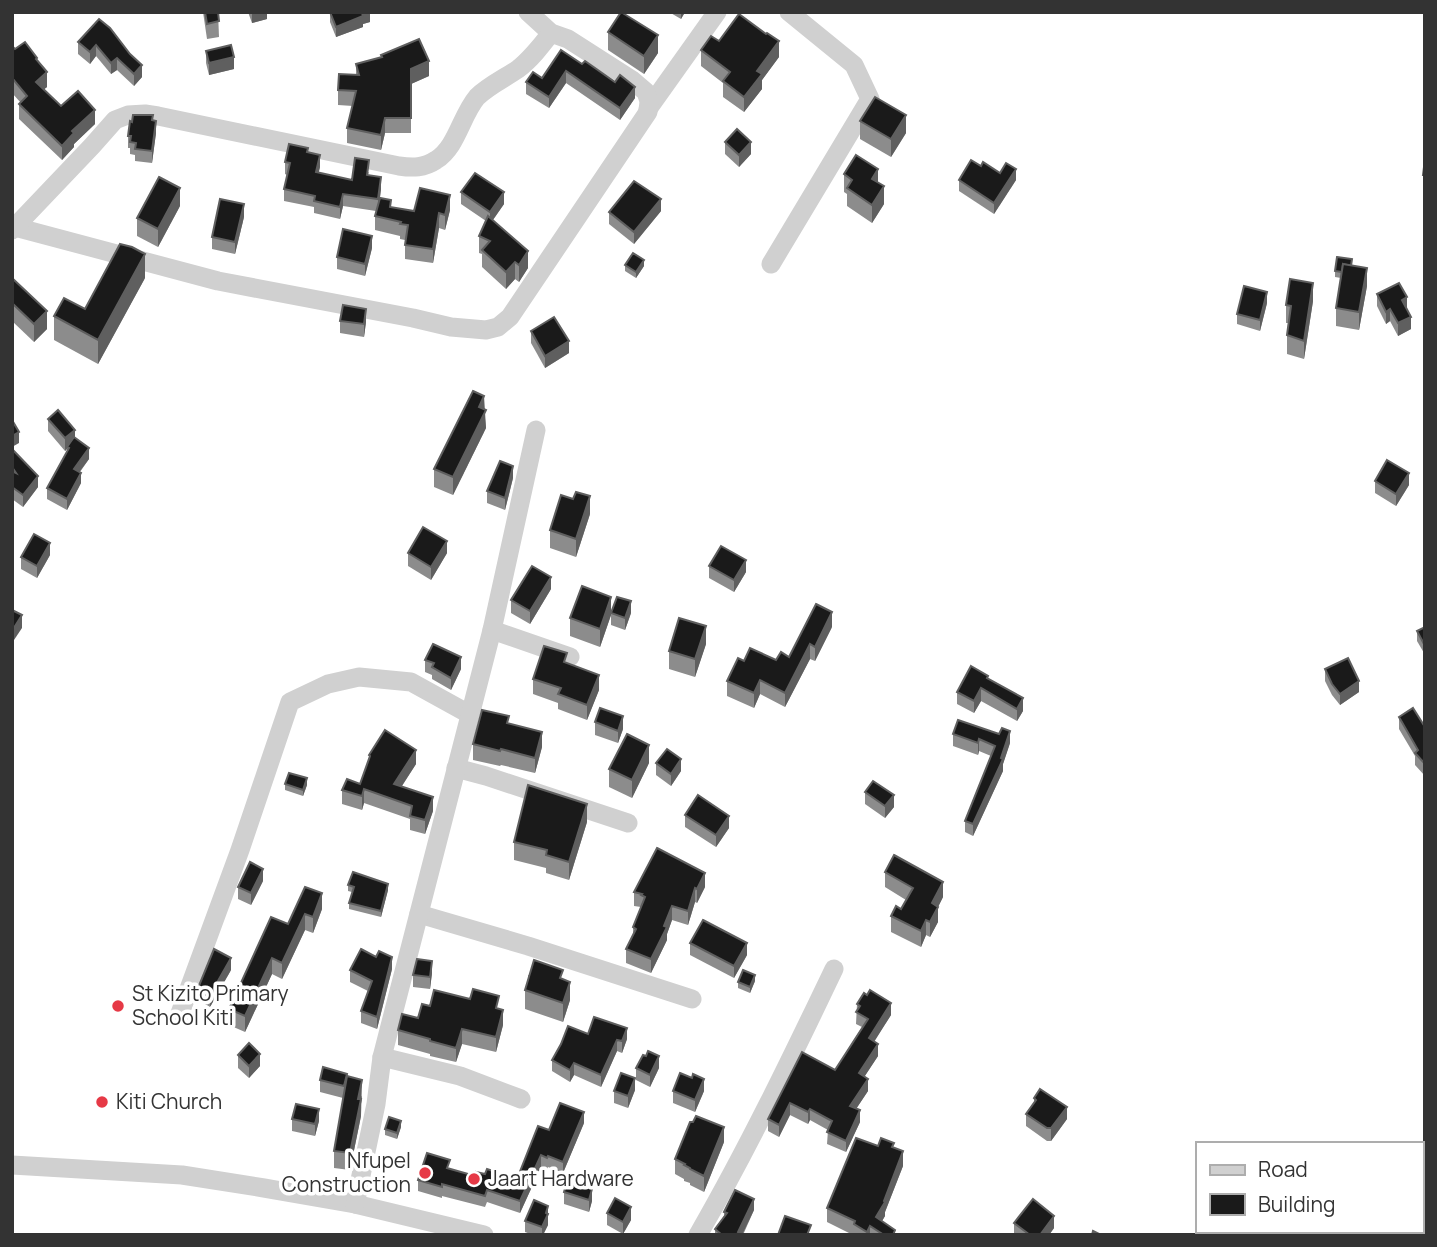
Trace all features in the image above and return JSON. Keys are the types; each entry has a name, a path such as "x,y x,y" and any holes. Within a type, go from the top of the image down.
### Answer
{"street":[{"path":"528,12 551,33 568,39 632,80 646,92 648,112 510,317 498,327 486,330 451,327 218,281 14,228 115,120 128,115 158,116 399,166 425,166 444,153 479,95 521,66 551,33"},
{"path":"648,108 718,12"},
{"path":"771,264 870,99 854,65 789,12"},
{"path":"355,1204 376,1104 382,1057 492,630 536,430"},
{"path":"492,630 570,657"},
{"path":"179,1016 240,850 290,702 328,684 359,677 411,682 469,714"},
{"path":"456,768 628,822"},
{"path":"419,914 692,999"},
{"path":"698,1235 741,1159 834,969"},
{"path":"382,1057 460,1076 521,1099"},
{"path":"12,1166 183,1175 355,1204 484,1235"}],"building":[{"path":"205,12 218,12 219,21 207,24"},
{"path":"330,12 365,12 362,13 363,16 336,27"},
{"path":"621,12 658,35 644,56 608,32"},
{"path":"739,14 779,41 757,71 762,74 744,97 723,81 730,72 701,50 711,36 719,41"},
{"path":"99,19 142,65 134,74 117,58 111,63 96,45 90,52 78,42"},
{"path":"419,39 429,61 411,69 411,118 385,118 381,135 347,128 356,91 338,90 339,74 359,75 356,64 382,57 381,55"},
{"path":"25,42 47,72 36,82 61,106 78,91 95,110 72,131 74,133 62,146 19,104 27,96 12,78 12,49"},
{"path":"231,45 234,57 209,63 206,51"},
{"path":"561,50 582,64 585,61 615,82 620,75 635,87 620,108 566,71 549,97 526,82 533,72 542,78"},
{"path":"875,97 906,115 891,139 860,121"},
{"path":"133,115 153,115 152,120 156,121 152,151 135,149 136,143 130,142 131,136 128,136"},
{"path":"737,129 751,142 739,155 725,142"},
{"path":"289,144 308,148 307,152 320,155 316,172 352,180 355,158 369,160 367,175 381,177 378,199 343,194 340,207 314,201 315,196 284,189 290,163 285,162"},
{"path":"856,155 878,169 872,179 884,186 872,205 847,188 852,180 844,174"},
{"path":"971,160 981,166 983,162 1000,173 1006,163 1016,169 994,203 959,180"},
{"path":"475,173 504,192 490,212 461,192"},
{"path":"159,177 180,188 158,229 137,218"},
{"path":"634,181 661,199 634,232 609,212"},
{"path":"420,188 450,195 445,215 439,213 433,249 405,245 408,225 375,216 380,198 391,200 390,207 414,211"},
{"path":"220,199 244,204 235,242 212,237"},
{"path":"488,216 528,251 519,265 515,262 506,272 482,250 490,241 479,236"},
{"path":"343,229 372,236 365,264 337,257"},
{"path":"120,244 145,254 98,340 54,316 64,298 85,309"},
{"path":"633,253 644,260 636,272 625,265"},
{"path":"1337,257 1352,259 1351,266 1343,264 1342,272 1335,271"},
{"path":"1343,264 1367,268 1359,312 1336,308"},
{"path":"12,278 47,311 34,324 12,303"},
{"path":"1290,279 1313,283 1304,341 1287,335 1291,306 1286,305"},
{"path":"1399,283 1407,297 1402,300 1411,317 1398,323 1390,309 1386,312 1377,294"},
{"path":"1244,286 1267,292 1260,320 1237,314"},
{"path":"343,305 366,309 364,324 340,321"},
{"path":"554,317 569,341 545,356 531,331"},
{"path":"473,391 484,396 479,407 486,410 453,477 434,469"},
{"path":"58,410 75,430 65,438 48,419"},
{"path":"12,420 19,432 12,436"},
{"path":"74,437 89,448 74,469 81,473 67,499 47,488"},
{"path":"12,449 38,476 23,495 12,487 12,471 16,473 12,467"},
{"path":"1387,460 1409,473 1396,494 1375,481"},
{"path":"500,461 513,466 505,498 487,491"},
{"path":"576,492 590,496 576,539 550,530 561,495 573,499"},
{"path":"423,527 447,541 431,567 408,553"},
{"path":"34,534 50,543 37,566 21,557"},
{"path":"721,546 746,560 734,580 709,566"},
{"path":"532,566 551,577 530,611 511,600"},
{"path":"582,586 611,597 600,629 570,618"},
{"path":"617,597 631,601 625,618 611,613"},
{"path":"816,604 832,612 815,647 810,644 785,693 760,680 754,693 727,681 738,658 744,661 750,648 776,660 781,652 789,657"},
{"path":"12,610 22,615 12,631"},
{"path":"679,618 706,626 695,659 669,651"},
{"path":"1425,627 1425,643 1424,644 1417,631"},
{"path":"433,644 461,657 451,678 432,667 434,663 425,660"},
{"path":"544,646 567,653 564,662 599,675 587,705 558,694 561,688 533,679"},
{"path":"1348,658 1359,681 1340,694 1325,669"},
{"path":"971,666 1023,698 1017,709 981,688 974,701 957,692"},
{"path":"600,708 623,716 618,731 595,722"},
{"path":"1413,708 1425,727 1425,764 1415,753 1418,750 1399,717"},
{"path":"482,710 509,716 507,723 542,732 535,758 473,744"},
{"path":"958,720 999,734 1002,728 1010,731 1001,758 1003,759 973,824 965,821 995,746 979,739 978,743 953,734"},
{"path":"385,730 416,750 394,784 433,797 425,820 410,816 412,806 364,789 362,796 342,790 347,779 360,784 369,755"},
{"path":"627,734 649,745 632,780 609,769"},
{"path":"667,749 681,759 671,774 656,763"},
{"path":"289,773 307,778 303,790 285,784"},
{"path":"873,781 894,795 885,806 865,792"},
{"path":"528,785 587,804 569,862 546,855 547,850 514,842"},
{"path":"698,795 729,816 716,835 685,815"},
{"path":"657,848 705,873 697,889 695,888 688,911 672,906 664,926 667,927 651,959 626,949 636,929 633,927 645,897 634,892"},
{"path":"894,855 943,882 932,903 938,907 930,922 926,920 921,931 891,916 896,906 901,909 913,888 885,872"},
{"path":"250,862 263,869 251,893 238,887"},
{"path":"353,872 388,884 381,911 349,903 354,887 348,885"},
{"path":"305,887 322,893 313,917 305,914 282,963 272,958 245,1016 229,1009 271,917 288,924"},
{"path":"703,920 747,943 734,966 690,943"},
{"path":"214,949 231,958 210,995 198,988"},
{"path":"361,949 376,957 379,951 392,957 377,1017 361,1011 372,981 350,970"},
{"path":"417,959 432,961 430,977 413,975"},
{"path":"534,960 563,970 560,978 570,982 563,1003 525,990"},
{"path":"743,970 755,975 750,987 738,982"},
{"path":"473,989 499,996 496,1008 503,1010 496,1037 462,1029 456,1048 398,1030 402,1014 418,1018 422,1004 430,1006 434,990 470,999"},
{"path":"870,990 891,1003 869,1038 878,1044 859,1073 868,1079 850,1106 860,1110 846,1141 827,1132 832,1121 810,1109 808,1112 790,1103 779,1125 768,1119 802,1052 835,1070 868,1019 856,1012 860,1006 857,1004 864,993 867,995"},
{"path":"594,1017 627,1028 622,1041 617,1040 601,1075 574,1063 570,1070 552,1060 568,1026 588,1034"},
{"path":"249,1043 260,1054 249,1066 238,1055"},
{"path":"648,1051 659,1056 650,1075 636,1068"},
{"path":"323,1067 347,1074 344,1086 320,1080"},
{"path":"621,1073 635,1078 628,1096 614,1091"},
{"path":"680,1073 692,1078 693,1074 704,1079 695,1100 673,1091"},
{"path":"347,1076 362,1080 350,1153 334,1151"},
{"path":"1040,1089 1067,1107 1051,1128 1026,1114"},
{"path":"560,1103 584,1112 563,1162 541,1155 520,1201 487,1190 485,1196 418,1180 427,1153 450,1160 447,1168 475,1176 476,1172 485,1174 487,1169 517,1179 538,1126 549,1130"},
{"path":"296,1104 319,1109 315,1124 292,1119"},
{"path":"696,1116 724,1127 704,1176 675,1159 690,1122 693,1122"},
{"path":"389,1117 401,1121 397,1133 385,1129"},
{"path":"856,1138 878,1146 881,1138 894,1143 892,1147 903,1151 885,1202 876,1217 895,1230 893,1235 884,1235 870,1226 867,1232 854,1224 855,1221 827,1208"},
{"path":"567,1181 592,1189 589,1200 564,1192"},
{"path":"735,1190 754,1199 738,1232 743,1235 722,1235 715,1229 727,1213 724,1212"},
{"path":"615,1198 631,1207 623,1222 607,1213"},
{"path":"1033,1199 1054,1216 1040,1235 1030,1235 1014,1223"},
{"path":"534,1200 548,1206 548,1214 542,1227 525,1221"},
{"path":"785,1216 811,1225 807,1235 778,1235"},
{"path":"1423,1219 1425,1219 1425,1235 1422,1235"}],"place":[{"name":"St Kizito Primary School Kiti","path":"118,1006"},
{"name":"Kiti Church","path":"102,1102"},
{"name":"Nfupel Construction","path":"425,1173"},
{"name":"Jaart Hardware","path":"474,1179"}]}
